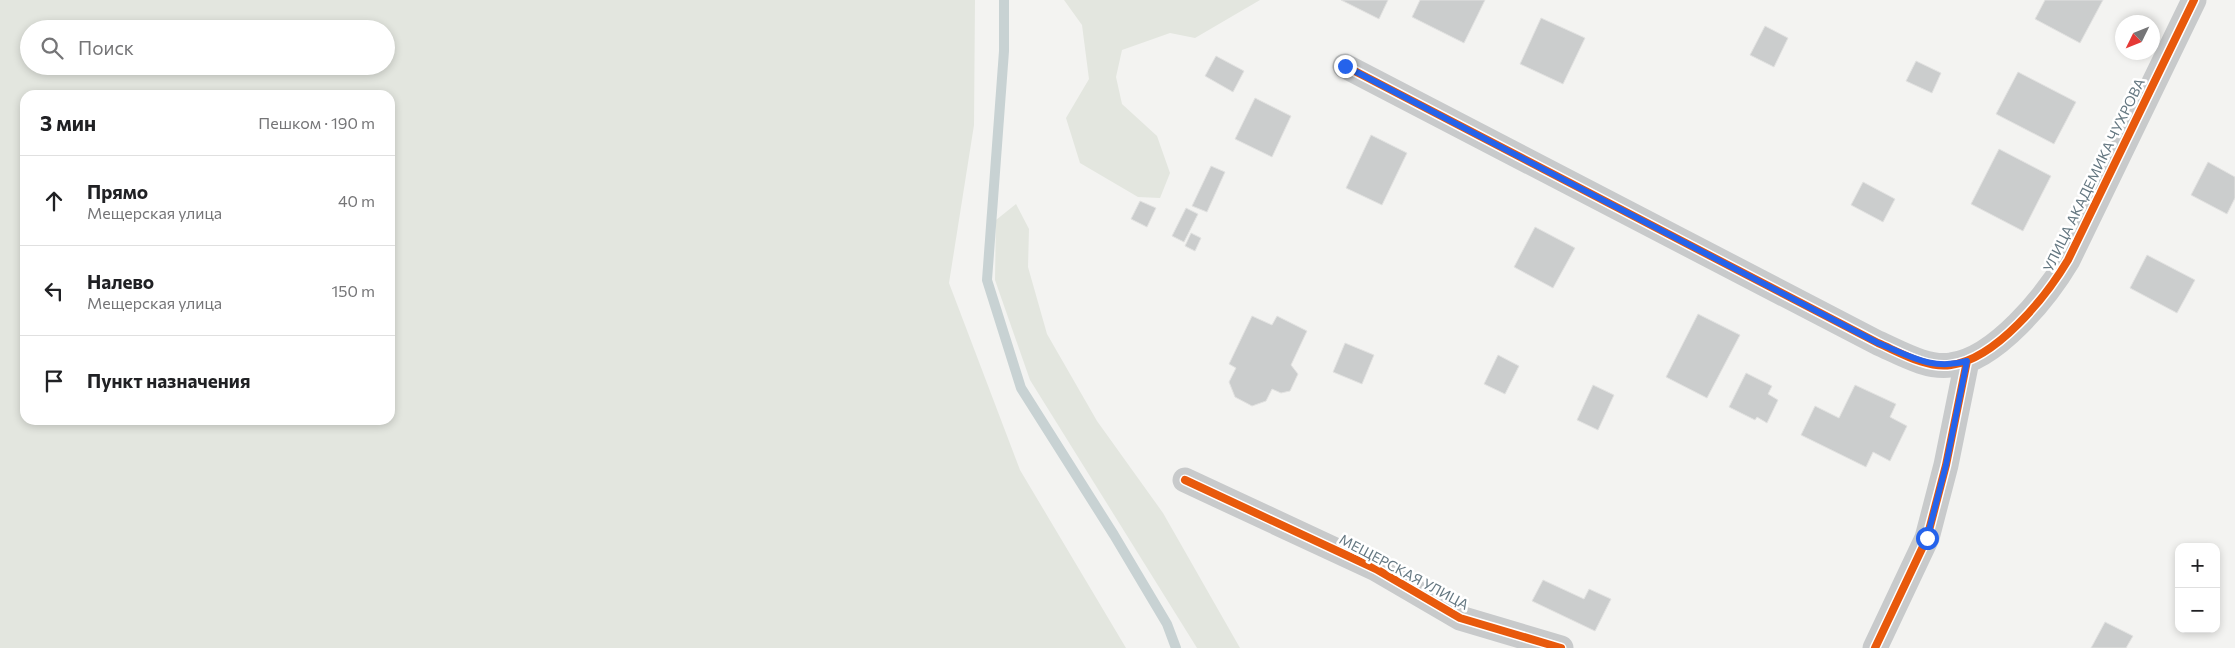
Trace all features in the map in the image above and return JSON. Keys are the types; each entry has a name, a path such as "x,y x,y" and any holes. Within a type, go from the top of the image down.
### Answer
{"street":[{"name":"УЛИЦА АКАДЕМИКА ЧУХРОВА","path":"1967,361 2008,333 2052,286 2068,260 2194,0"},
{"path":"1345,66 1878,343 1923,361 1941,365 1951,365 1967,361 1946,465 1927,538 1875,648"},
{"name":"МЕЩЕРСКАЯ УЛИЦА","path":"1185,480 1376,569 1460,618 1561,648"}],"shaded area":[{"path":"0,0 975,0 974,125 949,283 1020,470 1126,648 0,648"},
{"path":"1064,0 1260,0 1195,38 1170,33 1122,50 1116,77 1122,104 1157,136 1170,173 1160,198 1138,197 1080,163 1066,118 1089,79 1082,25"},
{"path":"1016,204 1029,229 1028,267 1047,334 1097,421 1163,513 1240,648 1197,648 1030,380 995,280 996,220"}],"building":[{"path":"1341,0 1388,0 1379,19"},
{"path":"1420,0 1485,0 1464,43 1412,17"},
{"path":"2045,0 2103,0 2080,43 2035,19"},
{"path":"1541,18 1585,38 1563,84 1520,64"},
{"path":"1765,26 1788,38 1774,67 1750,55"},
{"path":"1216,56 1244,71 1233,92 1205,76"},
{"path":"1916,61 1941,73 1932,93 1906,81"},
{"path":"2018,72 2076,102 2054,144 1996,114"},
{"path":"1255,98 1291,116 1272,157 1235,139"},
{"path":"1371,135 1407,153 1382,205 1346,188"},
{"path":"1999,149 2051,176 2023,231 1971,204"},
{"path":"2208,162 2235,177 2235,198 2227,214 2191,195"},
{"path":"1211,166 1225,172 1207,212 1192,206"},
{"path":"1863,182 1895,199 1883,222 1851,205"},
{"path":"1140,201 1156,208 1147,227 1131,219"},
{"path":"1186,208 1198,214 1184,242 1172,236"},
{"path":"1535,227 1575,248 1553,288 1514,267"},
{"path":"1191,233 1201,238 1195,251 1185,246"},
{"path":"2147,255 2195,280 2177,313 2130,288"},
{"path":"1698,314 1740,335 1707,398 1666,377"},
{"path":"1252,316 1272,325 1277,316 1307,331 1291,365 1298,374 1290,391 1281,393 1272,389 1266,401 1252,406 1235,397 1229,382 1236,368 1229,364"},
{"path":"1345,343 1374,355 1362,384 1333,372"},
{"path":"1498,355 1519,366 1505,394 1484,384"},
{"path":"1746,373 1772,386 1768,394 1778,400 1767,423 1757,417 1755,420 1729,407"},
{"path":"1593,385 1614,395 1598,430 1577,420"},
{"path":"1855,385 1896,404 1890,417 1907,426 1890,461 1873,452 1866,467 1801,435 1815,406 1839,418"},
{"path":"1543,580 1584,599 1589,589 1611,599 1595,631 1532,601"},
{"path":"2105,622 2133,636 2126,648 2091,648"}],"waterway":[{"path":"1004,0 1004,51 987,280 1021,388 1114,535 1167,624 1176,648"}],"cycle path":[{"path":"1345,66 1878,343 1923,362 1942,366 1968,360 2002,339 2033,308 2059,275 2194,0"},
{"path":"1875,648 1927,538 1946,465 1967,361"},
{"path":"1185,480 1376,569 1460,618 1561,648"}],"route":[{"path":"1345,66 1878,343 1923,361 1941,365 1951,365 1967,361 1946,465 1927,538"}]}
